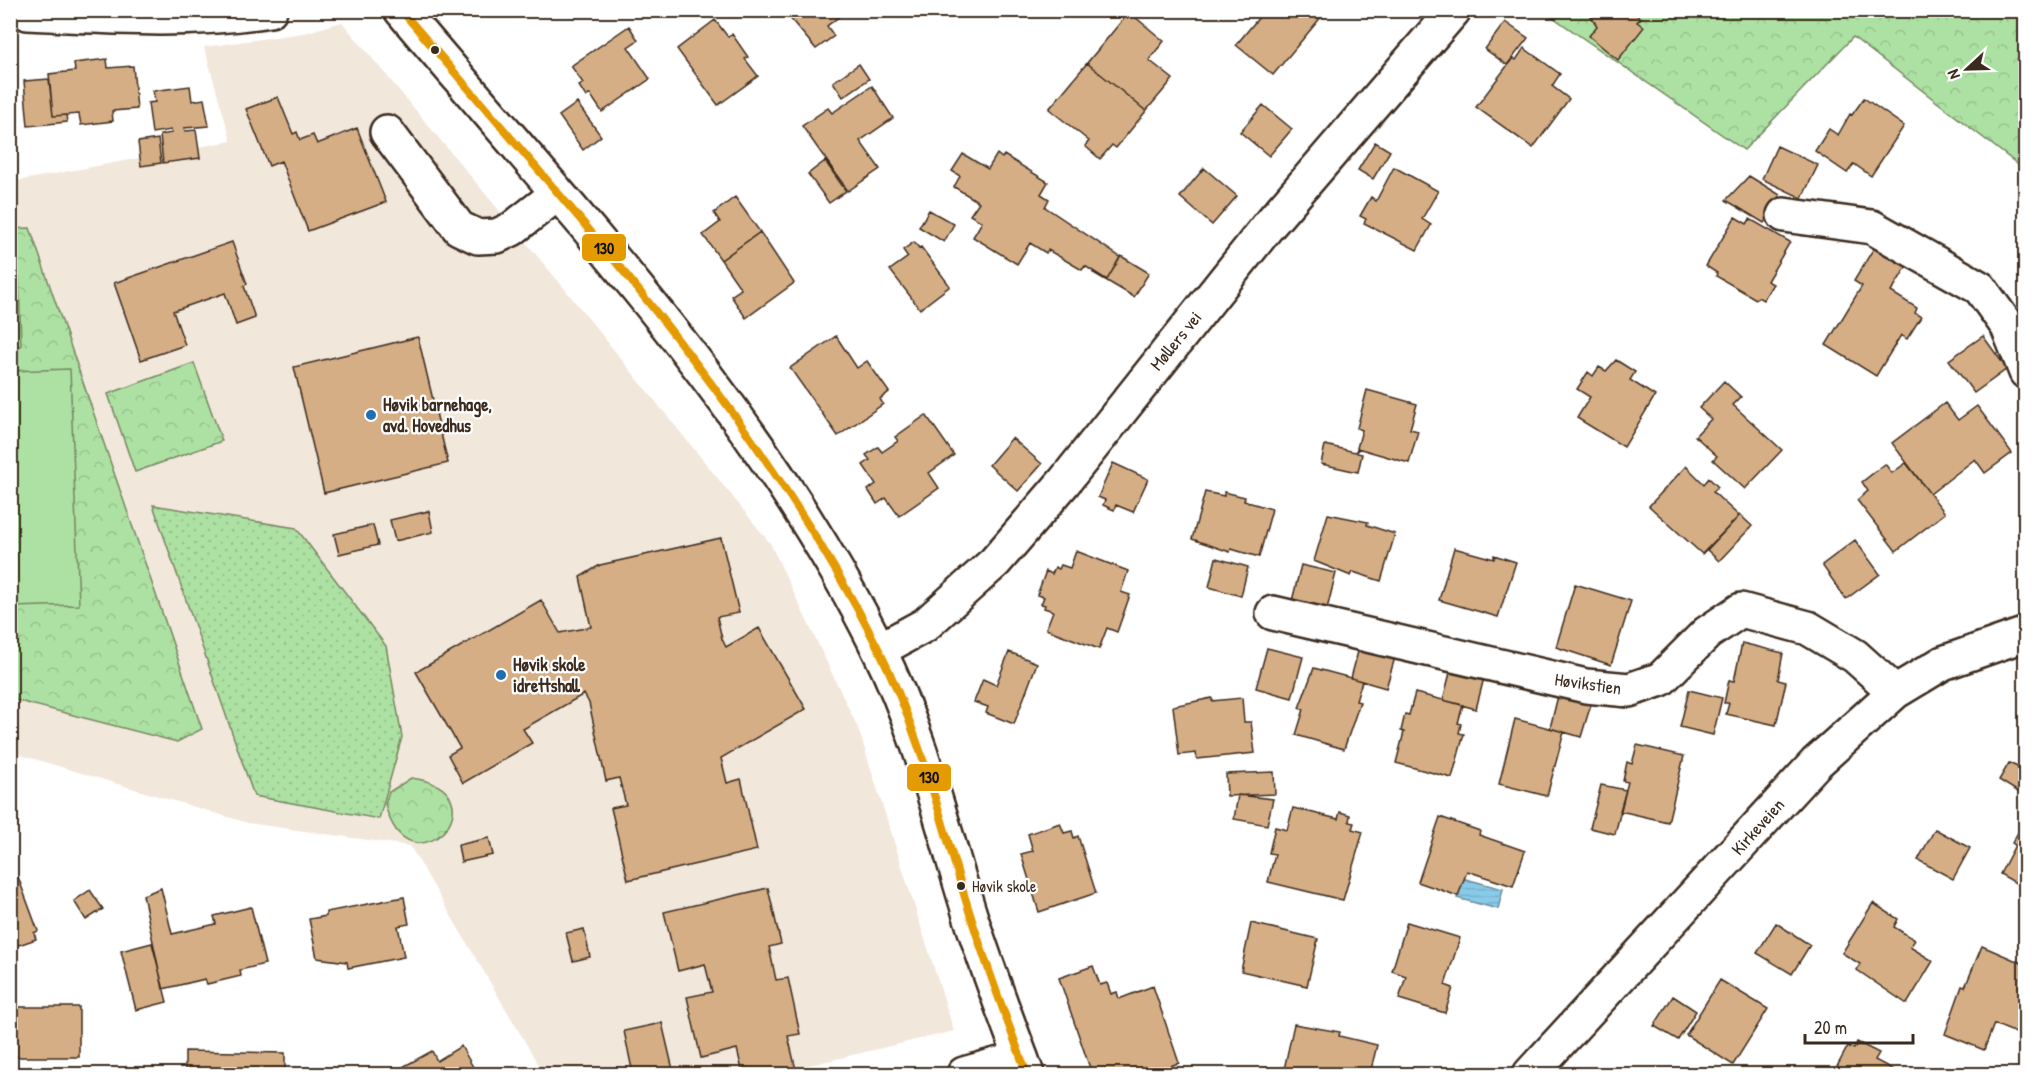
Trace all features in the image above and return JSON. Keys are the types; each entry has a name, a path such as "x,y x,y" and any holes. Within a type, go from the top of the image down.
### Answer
{"street":[{"path":"27,12 184,18 270,10"},
{"path":"401,10 686,350 743,428 840,575 879,650 928,771 971,918 1024,1066 964,1074"},
{"name":"Møllers vei","path":"879,650 925,625 995,562 1064,482 1268,226 1454,10"},
{"path":"387,132 459,228 478,237 497,236 512,229 557,194"},
{"path":"1784,215 1872,227 1980,288 2008,327 2025,372"},
{"name":"Høvikstien","path":"1273,613 1563,681 1629,690 1662,679 1707,633 1741,610 1808,628 1855,656 1895,692"},
{"name":"Kirkeveien","path":"1530,1074 1816,763 1895,692 1943,663 2025,634"}],"shaded area":[{"path":"342,22 559,282 770,543 858,728 954,1031 772,1074 544,1074 410,846 248,823 11,752 11,182 231,141 204,47 304,33"}],"green space":[{"path":"1544,11 2025,11 2025,170 1853,37 1744,150"},
{"path":"30,228 202,729 177,742 11,699 10,229"},
{"path":"19,277 21,346 11,347 11,278"},
{"path":"194,363 222,441 135,472 108,394"},
{"path":"70,369 79,605 11,607 11,371"},
{"path":"153,505 296,528 386,646 402,737 379,819 254,796"},
{"path":"411,778 439,786 452,801 452,817 444,831 430,841 413,842 397,831 385,804 389,792"}],"water":[{"path":"1462,878 1503,889 1498,909 1457,898"}],"building":[{"path":"783,10 844,10 845,12 827,26 834,36 816,49"},
{"path":"1265,10 1327,10 1273,75 1236,45"},
{"path":"1587,10 1632,10 1641,18 1637,22 1644,27 1618,60 1589,36 1597,26"},
{"path":"1129,12 1164,41 1149,60 1173,79 1146,111 1087,63"},
{"path":"715,20 728,37 732,34 748,57 745,59 758,76 718,105 677,49"},
{"path":"1505,22 1528,38 1507,65 1485,49"},
{"path":"629,26 638,40 628,47 650,79 602,112 590,94 586,97 579,86 583,83 571,66"},
{"path":"1524,48 1560,74 1552,86 1569,99 1533,148 1476,107 1513,58 1516,60"},
{"path":"107,59 108,68 133,66 137,109 112,111 113,121 81,125 79,114 53,116 49,74 75,71 74,63"},
{"path":"1087,63 1146,111 1116,148 1112,145 1100,159 1085,146 1089,141 1049,109"},
{"path":"859,64 869,79 843,97 833,82"},
{"path":"49,79 53,116 66,115 67,122 28,126 24,81"},
{"path":"190,86 192,101 204,99 209,126 184,128 185,131 196,130 200,158 163,163 160,135 172,133 171,130 152,133 148,103 155,102 153,91"},
{"path":"872,86 893,118 860,141 880,169 848,191 802,126 828,108 832,113"},
{"path":"278,97 293,134 297,132 300,140 313,135 317,144 357,128 386,202 308,231 281,161 269,166 246,109"},
{"path":"1864,98 1904,126 1871,176 1854,164 1847,173 1815,151 1829,129 1838,135 1850,114 1852,115"},
{"path":"577,103 601,136 583,150 559,116"},
{"path":"1263,105 1292,129 1269,156 1240,132"},
{"path":"158,139 161,163 141,166 138,142"},
{"path":"1375,142 1390,151 1373,179 1358,170"},
{"path":"1777,146 1818,165 1802,198 1762,179"},
{"path":"963,154 988,169 997,154 1002,158 1004,155 1048,182 1041,194 1049,199 1045,207 1120,257 1107,280 1085,266 1082,270 1048,250 1046,253 1030,243 1017,264 973,237 982,222 970,215 979,202 954,187 960,176 952,171"},
{"path":"825,161 846,191 829,203 808,174"},
{"path":"1394,167 1438,191 1422,219 1431,225 1417,250 1364,223 1366,219 1360,216 1371,197 1376,201"},
{"path":"1204,168 1237,196 1212,225 1180,197"},
{"path":"1749,176 1780,195 1764,223 1726,200"},
{"path":"735,197 760,232 721,260 703,235 720,222 714,213"},
{"path":"929,210 954,224 944,242 919,227"},
{"path":"1735,217 1747,224 1750,219 1790,242 1767,281 1773,284 1763,300 1758,297 1756,299 1716,276 1717,273 1706,266"},
{"path":"760,232 794,283 746,318 731,296 741,289 721,260"},
{"path":"232,242 247,284 244,286 255,318 236,325 225,293 173,311 185,345 141,360 114,283"},
{"path":"914,242 919,248 921,247 950,286 920,309 890,270 908,257 903,250"},
{"path":"1875,246 1907,266 1891,292 1917,308 1915,313 1921,317 1907,339 1901,335 1876,376 1826,345 1862,286 1854,281"},
{"path":"1121,256 1149,273 1134,297 1092,272 1107,280"},
{"path":"836,336 857,368 867,361 889,392 880,399 883,404 838,436 790,368"},
{"path":"1983,336 2007,369 1974,393 1949,360"},
{"path":"418,337 448,463 324,493 294,367"},
{"path":"1616,360 1635,372 1630,380 1655,396 1624,447 1577,418 1590,397 1577,389 1588,372 1593,376 1599,367 1606,371"},
{"path":"1724,381 1741,397 1733,405 1782,450 1745,489 1713,460 1717,456 1695,436 1711,419 1699,408"},
{"path":"1367,390 1417,404 1410,429 1418,431 1409,463 1357,448 1362,430 1357,428"},
{"path":"1945,403 1958,420 1977,406 2012,453 1985,473 1975,459 1930,494 1892,443"},
{"path":"926,415 954,455 929,473 939,488 899,516 886,498 877,504 868,490 876,484 863,465 870,460 866,455 878,447 882,452 898,441 895,437"},
{"path":"1012,438 1042,464 1018,491 989,465"},
{"path":"1325,445 1355,452 1358,448 1357,453 1362,454 1358,472 1321,464"},
{"path":"1113,463 1148,479 1133,512 1116,505 1114,510 1103,505 1105,500 1098,497"},
{"path":"1906,463 1945,513 1896,551 1857,500 1868,491 1862,482 1885,464 1892,473"},
{"path":"1686,466 1704,484 1709,478 1718,487 1713,492 1739,516 1702,554 1649,506"},
{"path":"1205,492 1224,496 1224,492 1245,497 1244,501 1272,509 1259,557 1231,549 1230,552 1192,539"},
{"path":"429,511 433,532 395,541 390,520"},
{"path":"1328,514 1368,522 1367,525 1395,534 1381,581 1353,572 1351,576 1314,561"},
{"path":"1740,515 1752,526 1719,561 1707,550"},
{"path":"373,525 378,545 339,554 334,534"},
{"path":"721,538 739,613 717,617 722,639 726,647 759,628 806,709 721,758 727,783 741,779 757,850 628,880 611,808 626,805 619,778 606,781 589,703 584,694 523,729 532,743 463,783 448,755 460,748 416,672 541,600 560,633 591,627 580,577 600,565"},
{"path":"1855,540 1880,574 1846,599 1822,565"},
{"path":"1454,548 1494,559 1494,555 1516,562 1498,617 1439,600"},
{"path":"1076,551 1128,571 1121,592 1130,595 1117,632 1107,628 1099,649 1046,629 1053,611 1044,608 1045,605 1041,604 1044,597 1037,595 1046,571 1052,574 1055,567 1059,569 1061,565 1070,568"},
{"path":"1216,558 1248,567 1241,596 1209,587"},
{"path":"1301,565 1336,573 1327,609 1292,601"},
{"path":"1575,584 1631,601 1611,665 1556,647"},
{"path":"1742,643 1783,653 1778,680 1786,682 1776,725 1726,714 1729,703 1724,703 1729,680 1734,681"},
{"path":"1360,644 1396,654 1386,688 1351,678"},
{"path":"1267,648 1303,657 1292,698 1256,688"},
{"path":"1009,652 1037,663 1014,724 986,713 988,707 974,702 983,679 996,685"},
{"path":"1452,665 1485,674 1476,709 1443,700"},
{"path":"1314,668 1362,681 1356,701 1360,702 1344,749 1296,735 1304,709 1299,708"},
{"path":"1689,690 1722,698 1713,735 1680,727"},
{"path":"1559,692 1592,701 1581,737 1550,728"},
{"path":"1415,693 1463,705 1458,723 1461,724 1459,733 1464,734 1452,778 1396,763 1404,732 1401,731 1405,714 1409,715"},
{"path":"1212,698 1212,701 1242,698 1244,722 1251,722 1255,753 1197,759 1196,753 1179,755 1173,706"},
{"path":"1515,719 1564,732 1547,796 1499,784"},
{"path":"1637,745 1684,756 1668,822 1620,811 1628,782 1623,781 1627,762 1632,764"},
{"path":"2009,763 2026,771 2026,797 1999,780"},
{"path":"1274,772 1275,794 1227,796 1226,774"},
{"path":"1601,785 1626,790 1615,834 1590,828"},
{"path":"1238,795 1273,799 1267,825 1234,819"},
{"path":"1293,808 1338,819 1340,812 1350,815 1349,822 1354,823 1352,829 1363,832 1343,900 1268,882 1275,854 1269,853 1275,827 1287,830"},
{"path":"1440,817 1480,831 1479,835 1525,851 1513,886 1467,871 1458,896 1418,882"},
{"path":"1060,823 1064,833 1072,831 1074,838 1078,836 1096,893 1039,912 1021,854 1033,851 1028,834"},
{"path":"2026,828 2026,889 2000,874 2015,845 2012,843 2020,829 2024,831"},
{"path":"1935,829 1970,848 1953,879 1918,860"},
{"path":"489,838 493,855 461,862 458,845"},
{"path":"18,877 38,931 34,933 36,939 10,948 10,880"},
{"path":"161,888 172,934 216,924 214,916 251,907 265,964 240,970 241,976 207,984 205,979 163,989 143,895"},
{"path":"768,888 781,944 769,947 776,980 788,978 800,1034 788,1036 797,1074 743,1074 737,1049 701,1058 687,997 712,992 705,964 678,971 664,912"},
{"path":"90,890 103,909 86,920 74,901"},
{"path":"404,897 409,924 398,926 404,957 348,968 347,962 317,958 309,919 326,916 326,912"},
{"path":"1873,903 1898,919 1894,927 1915,940 1910,947 1933,961 1907,1004 1857,970 1860,964 1842,953"},
{"path":"1407,922 1460,938 1445,985 1453,988 1445,1013 1399,999 1406,976 1392,971"},
{"path":"1251,923 1318,939 1307,986 1241,971"},
{"path":"1776,923 1810,945 1792,974 1757,953"},
{"path":"584,929 590,957 573,961 566,933"},
{"path":"152,943 167,1002 136,1010 121,951"},
{"path":"1982,946 2026,965 2023,1036 1994,1024 1984,1050 1945,1034 1962,986 1965,987"},
{"path":"1093,966 1100,985 1107,983 1111,994 1117,992 1119,999 1153,986 1179,1063 1145,1074 1092,1074 1059,978"},
{"path":"1720,980 1768,1009 1733,1065 1686,1035"},
{"path":"1673,996 1696,1011 1678,1040 1654,1026"},
{"path":"10,1007 79,1007 79,1057 10,1057"},
{"path":"662,1023 674,1074 633,1074 624,1031"},
{"path":"1294,1024 1340,1032 1339,1036 1377,1045 1370,1074 1330,1068 1329,1074 1283,1074"},
{"path":"1857,1042 1879,1053 1875,1060 1896,1071 1895,1074 1833,1074 1848,1046 1854,1049"},
{"path":"461,1046 477,1074 390,1074 432,1051 437,1061"},
{"path":"185,1051 285,1053 285,1074 185,1074"}],"transit line":[{"name":"130","path":"401,10 659,315 777,476 830,560 878,648 906,712 997,994 1027,1074"}],"place":[{"name":"Høvik barnehage, avd. Hovedhus","path":"371,415"},
{"name":"Høvik skole idrettshall","path":"501,675"},
{"name":"Høvik skole","path":"961,886"}]}
